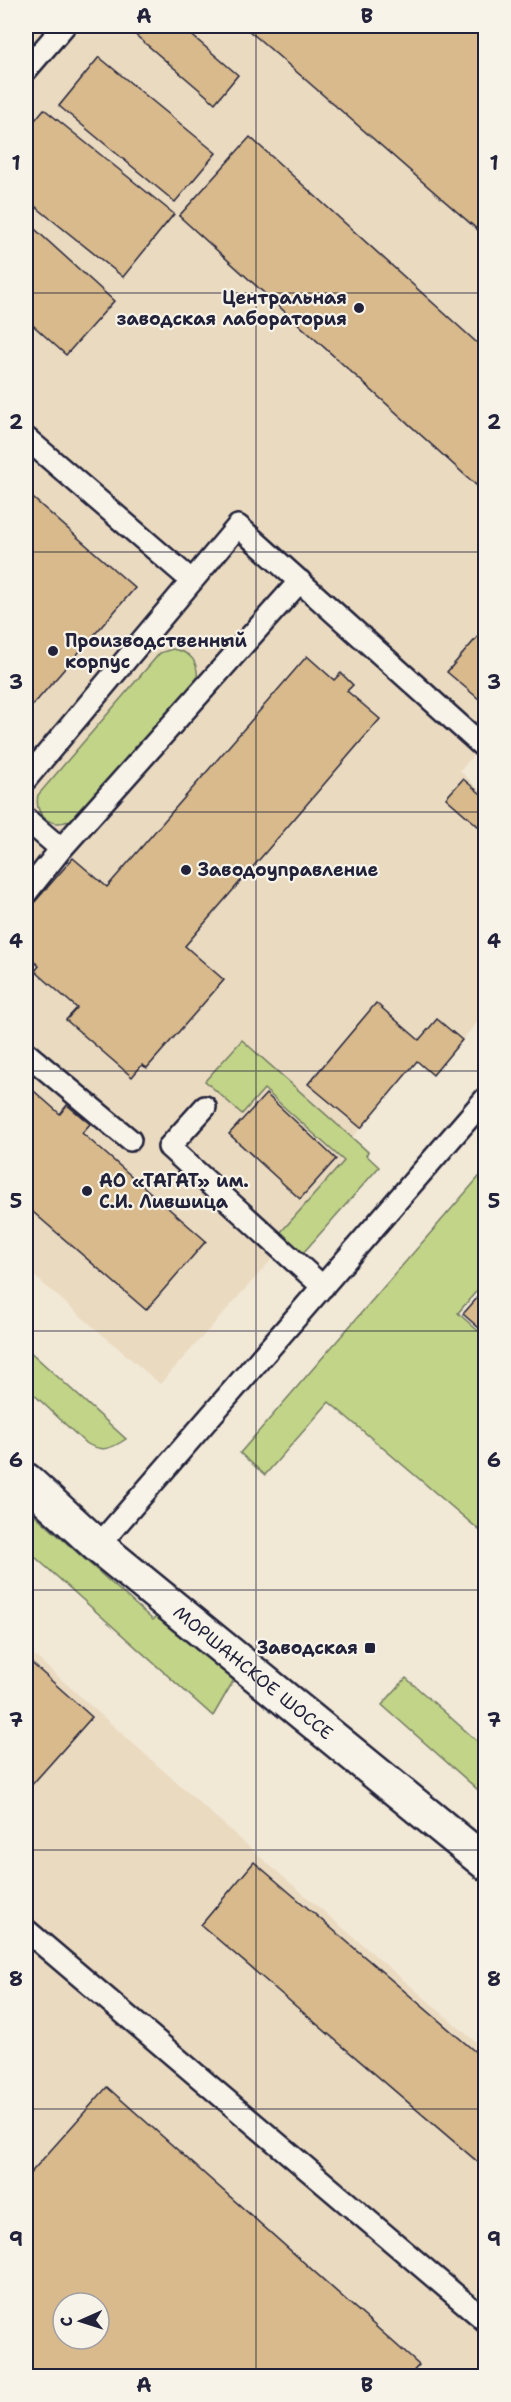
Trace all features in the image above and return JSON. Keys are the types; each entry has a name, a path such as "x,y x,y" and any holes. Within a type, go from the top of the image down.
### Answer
{"main road":[{"name":"МОРШАНСКОЕ ШОССЕ","path":"26,1480 98,1546 486,1863"}],"lane":[{"path":"26,70 64,26"},
{"path":"26,438 192,581"},
{"path":"26,778 238,526 486,749"},
{"path":"26,893 61,849 300,581"},
{"path":"26,819 61,849"},
{"path":"26,1053 130,1140"},
{"path":"98,1546 486,1098"},
{"path":"205,1107 169,1147 323,1287"},
{"path":"29,1939 486,2321"}],"shaded area":[{"path":"26,26 485,26 486,740 460,771 485,795 485,1013 433,1075 417,1061 352,1138 368,1152 160,1384 26,1269"},
{"path":"26,1648 259,1856 485,2050 485,2376 26,2376"}],"green space":[{"path":"172,649 179,650 193,659 197,669 197,682 71,820 57,823 46,819 41,815 39,809 38,795 160,653"},
{"path":"242,1040 368,1152 366,1155 379,1167 303,1253 280,1233 344,1161 264,1089 242,1114 205,1081"},
{"path":"485,1170 485,1281 458,1313 485,1337 485,1535 329,1402 265,1475 240,1453"},
{"path":"26,1348 126,1439 105,1449 83,1441 26,1387"},
{"path":"26,1507 153,1620 168,1604 235,1678 213,1716 26,1549"},
{"path":"406,1678 485,1748 485,1796 382,1705"}],"building":[{"path":"125,26 181,26 238,75 215,103"},
{"path":"243,26 486,26 486,237 260,40"},
{"path":"99,57 216,153 175,202 59,106"},
{"path":"44,109 174,214 123,277 26,199 26,131"},
{"name":"Центральная заводская лаборатория","path":"250,137 486,351 486,494 179,216"},
{"path":"26,221 114,301 66,355 26,319"},
{"name":"Производственный корпус","path":"26,492 135,588 26,713"},
{"path":"486,627 486,705 447,672"},
{"name":"Заводоуправление","path":"307,656 334,680 341,673 353,685 347,691 380,719 185,946 224,980 147,1068 142,1065 132,1077 66,1020 77,1008 35,971 39,966 26,954 26,912 73,858 107,887"},
{"path":"463,779 486,798 486,833 446,798"},
{"path":"376,1003 419,1040 437,1019 462,1040 433,1075 417,1061 361,1128 308,1084"},
{"name":"АО «ТАГАТ» им. С.И. Лившица","path":"26,1084 60,1114 67,1105 90,1124 82,1133 206,1241 146,1310 26,1206"},
{"path":"266,1094 336,1159 300,1199 229,1134"},
{"path":"486,1288 486,1334 463,1314"},
{"path":"26,1658 92,1717 29,1788 26,1785"},
{"path":"254,1862 486,2061 486,2169 201,1925"},
{"path":"107,2087 419,2365 409,2376 26,2376 26,2178"}],"place":[{"name":"Центральная заводская лаборатория","path":"359,308"},
{"name":"Производственный корпус","path":"53,651"},
{"name":"Заводоуправление","path":"186,870"},
{"name":"АО «ТАГАТ» им. С.И. Лившица","path":"87,1191"},
{"name":"Заводская","path":"370,1648"}]}
